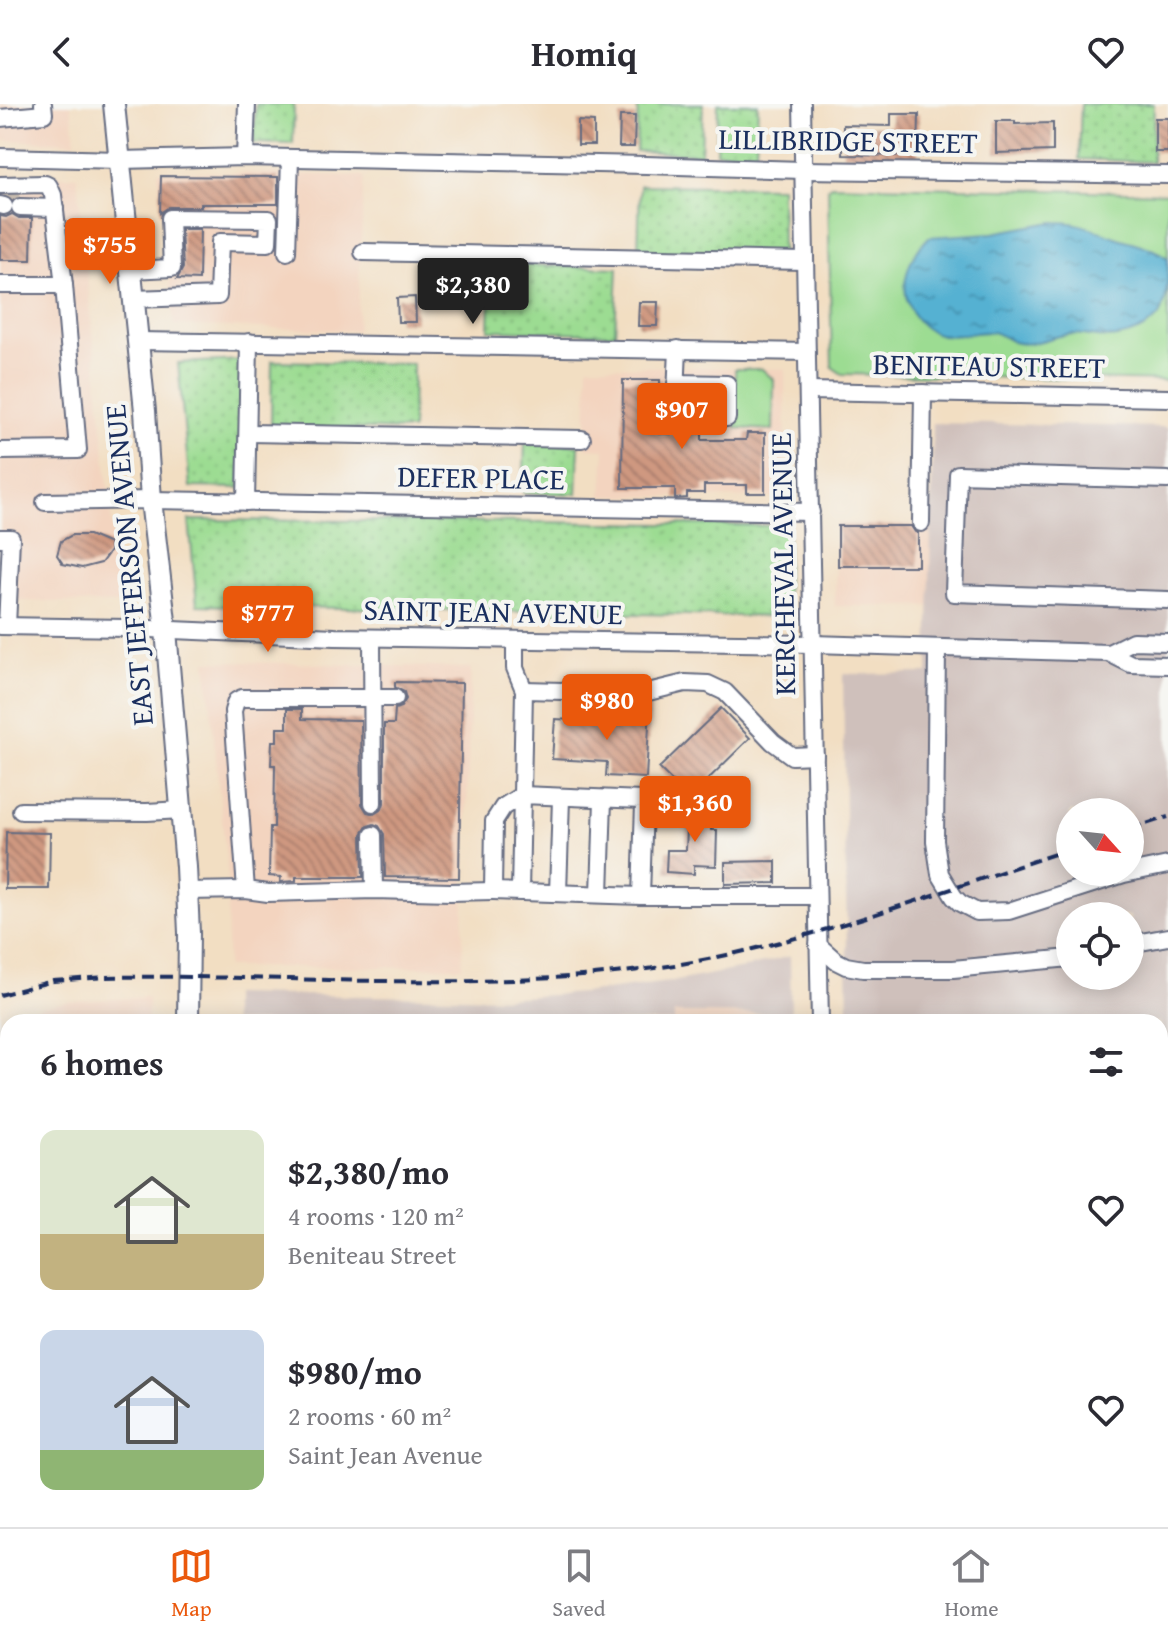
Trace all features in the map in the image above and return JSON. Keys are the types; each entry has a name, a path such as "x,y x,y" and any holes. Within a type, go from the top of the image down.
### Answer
{"main road":[{"name":"EAST JEFFERSON AVENUE","path":"114,104 181,810 189,933 188,1014"}],"street":[{"path":"0,118 44,114 43,104"},
{"path":"245,157 247,104"},
{"name":"KERCHEVAL AVENUE","path":"802,104 820,1014"},
{"name":"LILLIBRIDGE STREET","path":"0,157 120,160 245,157 1168,175"},
{"path":"287,252 290,158"},
{"path":"0,451 78,450 54,202 49,186 45,184 7,198"},
{"path":"7,198 54,202"},
{"path":"131,270 172,268 170,218 269,219 268,243 220,242 218,296 134,299"},
{"path":"363,252 805,261"},
{"path":"0,285 64,285"},
{"path":"138,341 807,352"},
{"path":"246,502 249,342"},
{"path":"676,383 678,349"},
{"name":"BENITEAU STREET","path":"808,391 1168,398"},
{"path":"921,523 923,393"},
{"path":"248,433 582,439"},
{"path":"1168,480 958,474 954,593 1168,600"},
{"name":"DEFER PLACE","path":"45,502 151,500 811,512"},
{"path":"0,538 11,538 3,626"},
{"name":"SAINT JEAN AVENUE","path":"3,626 372,638 813,644 1109,653"},
{"path":"372,638 373,803"},
{"path":"515,640 515,668 524,690 520,892"},
{"path":"1109,653 1133,641 1168,642"},
{"path":"937,649 935,841 940,874 954,897 977,912 1009,911 1124,874 1168,865"},
{"path":"1109,653 1131,664 1168,665"},
{"path":"524,690 644,693 685,683 708,684 725,692 773,742 792,756 815,755"},
{"path":"246,890 233,711 236,701 242,698 395,698"},
{"path":"493,891 494,821 503,807 522,795 642,800 641,896"},
{"path":"558,893 561,798"},
{"path":"600,894 603,799"},
{"path":"21,811 181,810"},
{"path":"373,835 374,890"},
{"path":"187,891 246,890 268,893 374,890 817,896"},
{"path":"1144,942 1168,937"},
{"path":"818,945 836,961 863,969 953,969 1056,959"}],"shaded area":[{"path":"0,104 71,104 75,142 0,140"},
{"path":"158,171 364,176 357,331 174,325"},
{"path":"0,176 77,176 120,604 0,600"},
{"path":"588,366 785,369 786,498 602,496 605,449 586,448"},
{"path":"933,423 1168,427 1168,1014 848,1014 843,674 928,673"},
{"path":"836,524 931,525 930,606 835,606"},
{"path":"206,661 471,668 462,967 227,967 228,878"},
{"path":"790,956 791,1014 232,1014 232,994 505,998 583,993 676,981"},
{"path":"148,997 148,1014 20,1014 69,1002"},
{"path":"674,1013 791,1014 674,1014"}],"green space":[{"path":"256,104 294,104 293,144 254,143"},
{"path":"638,104 703,104 701,154 636,151"},
{"path":"718,104 758,104 756,153 716,152"},
{"path":"1081,104 1154,104 1152,162 1079,159"},
{"path":"640,185 781,187 782,255 638,254"},
{"path":"831,185 1168,193 1168,381 842,374 832,367 828,188"},
{"path":"491,264 618,268 615,334 489,330"},
{"path":"244,360 240,488 190,487 178,363"},
{"path":"272,361 413,364 412,430 271,427"},
{"path":"735,369 762,369 774,380 773,430 736,428"},
{"path":"525,443 579,445 577,494 523,493"},
{"path":"189,520 788,526 786,617 197,605"}],"water":[{"path":"1052,222 1085,226 1149,248 1168,259 1166,297 1158,317 1145,327 1122,336 1105,338 1072,334 1025,344 990,332 942,335 929,330 916,318 908,304 905,283 910,263 929,237 993,233"}],"building":[{"path":"891,114 919,114 918,156 843,155 843,125 891,126"},
{"path":"620,116 635,116 634,147 619,147"},
{"path":"1155,118 1168,118 1168,152 1155,152"},
{"path":"578,121 594,122 594,145 578,145"},
{"path":"996,121 1053,123 1053,151 996,153"},
{"path":"161,176 278,177 278,204 201,204 201,207 169,207 160,213"},
{"path":"12,214 19,218 32,218 31,260 0,260 0,216"},
{"path":"181,229 200,229 199,280 177,279 183,268"},
{"path":"415,297 416,322 398,322 397,298"},
{"path":"639,302 658,302 657,326 638,326"},
{"path":"623,380 660,380 660,434 702,433 702,440 746,440 747,433 765,433 765,493 747,493 747,485 704,485 704,493 687,493 687,498 675,499 675,488 622,488"},
{"path":"838,526 911,526 918,533 918,566 838,566"},
{"path":"72,535 89,535 110,544 110,551 101,563 82,568 63,564 57,555 61,541"},
{"path":"395,682 462,683 459,878 385,877 384,834 374,824 367,826 362,834 363,877 296,877 296,881 280,882 281,877 269,876 270,827 274,827 275,765 271,765 272,741 277,741 277,728 287,728 287,709 302,709 302,719 361,720 362,804 367,812 374,814 382,809 384,803 384,724 394,724 395,709 401,707 406,699 404,692 395,687"},
{"path":"629,706 650,708 646,778 606,776 607,762 552,759 555,719 609,722 610,713 628,714"},
{"path":"721,708 750,738 689,798 659,768"},
{"path":"688,807 712,808 711,830 717,830 716,866 694,865 694,874 666,872 667,850 686,850"},
{"path":"6,832 50,833 49,889 5,889"},
{"path":"776,861 776,883 725,884 725,862"}],"tunnel":[{"path":"4,193 20,194"}],"railway":[{"path":"1144,825 1168,817"},
{"path":"0,995 53,981 105,977 462,981 604,974 675,965 825,930 1056,854"}]}
